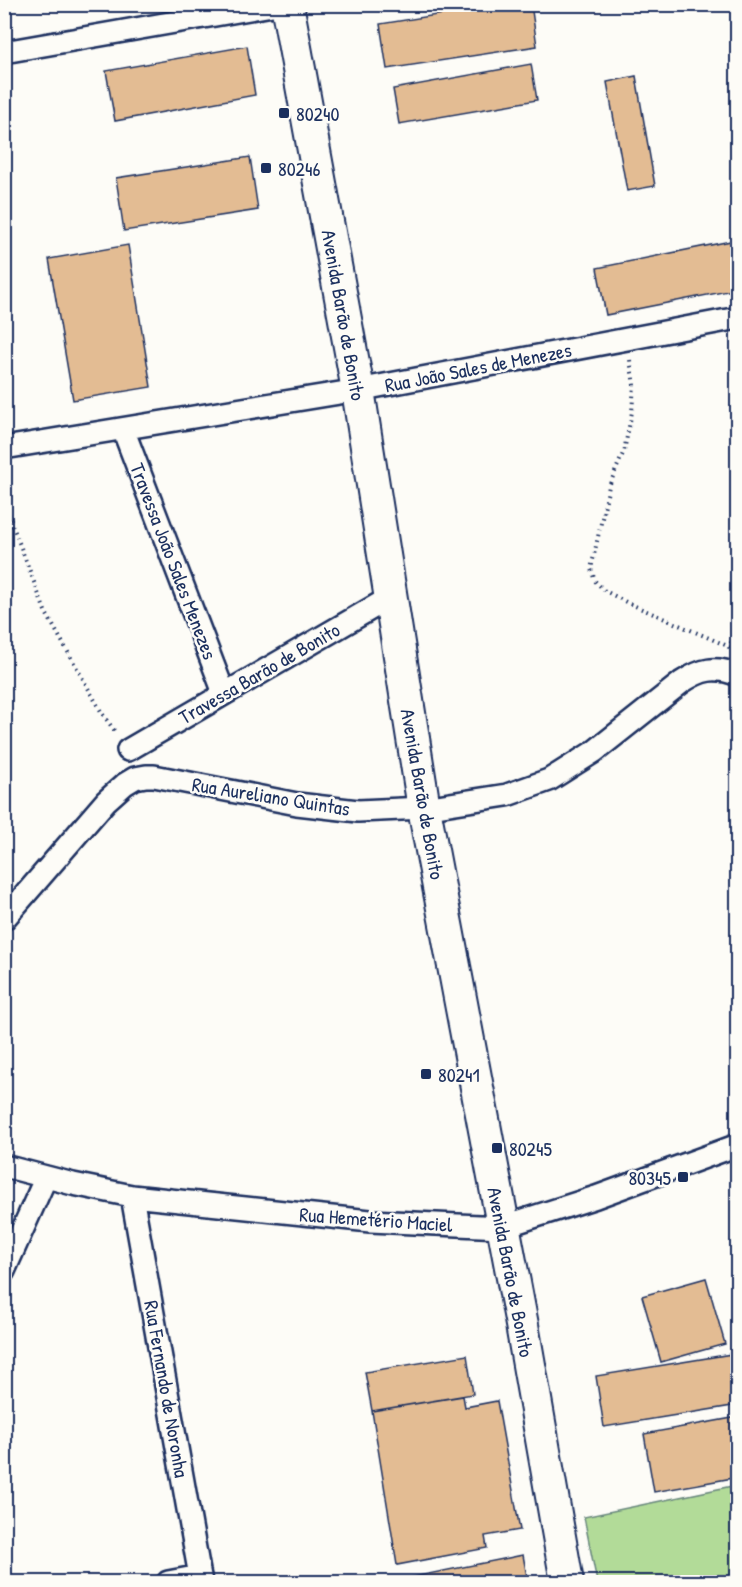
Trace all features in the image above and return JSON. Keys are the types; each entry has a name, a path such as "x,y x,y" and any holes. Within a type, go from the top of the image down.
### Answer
{"street":[{"path":"4,52 278,4"},
{"name":"Avenida Barão de Bonito","path":"287,4 358,390 424,808 522,1325 567,1582"},
{"name":"Rua João Sales de Menezes","path":"4,448 358,390 738,318"},
{"name":"Travessa João Sales Menezes","path":"123,429 224,693"},
{"name":"Travessa Barão de Bonito","path":"128,750 391,597"},
{"name":"Rua Aureliano Quintas","path":"4,919 105,801 125,784 146,776 297,804 358,811 424,808 507,795 549,780 595,751 682,682 708,669 731,672"},
{"name":"Rua Hemetério Maciel","path":"4,1166 132,1196 370,1221 502,1227 596,1197 738,1145"},
{"path":"4,1271 46,1177"},
{"name":"Rua Fernando de Noronha","path":"132,1196 200,1579"},
{"path":"168,1582 200,1579"}],"path":[{"path":"628,339 634,385 632,412 624,450 609,486 591,569 595,581 605,591 730,646"},
{"path":"4,503 45,611 102,712 128,750"},
{"path":"731,672 730,646 738,621"}],"green space":[{"path":"737,1485 737,1582 597,1582 584,1517"}],"building":[{"path":"506,4 531,4 537,46 387,69 380,24"},
{"path":"247,46 255,95 115,121 106,71"},
{"path":"531,64 537,100 399,124 393,89"},
{"path":"636,76 655,186 627,191 607,82"},
{"path":"250,157 258,210 124,231 116,178"},
{"path":"731,241 738,274 738,289 606,315 597,268"},
{"path":"128,245 151,387 73,400 49,259"},
{"path":"706,1278 725,1344 661,1362 642,1296"},
{"path":"738,1353 738,1405 604,1427 596,1376"},
{"path":"467,1355 473,1394 372,1411 365,1372"},
{"path":"463,1396 465,1407 497,1401 520,1530 485,1536 487,1548 397,1565 372,1411"},
{"path":"738,1417 738,1477 654,1492 644,1434"},
{"path":"523,1555 528,1582 403,1582 403,1579"}],"place":[{"name":"80240","path":"284,113"},
{"name":"80246","path":"266,168"},
{"name":"80241","path":"426,1074"},
{"name":"80245","path":"497,1148"},
{"name":"80345","path":"683,1177"}]}
